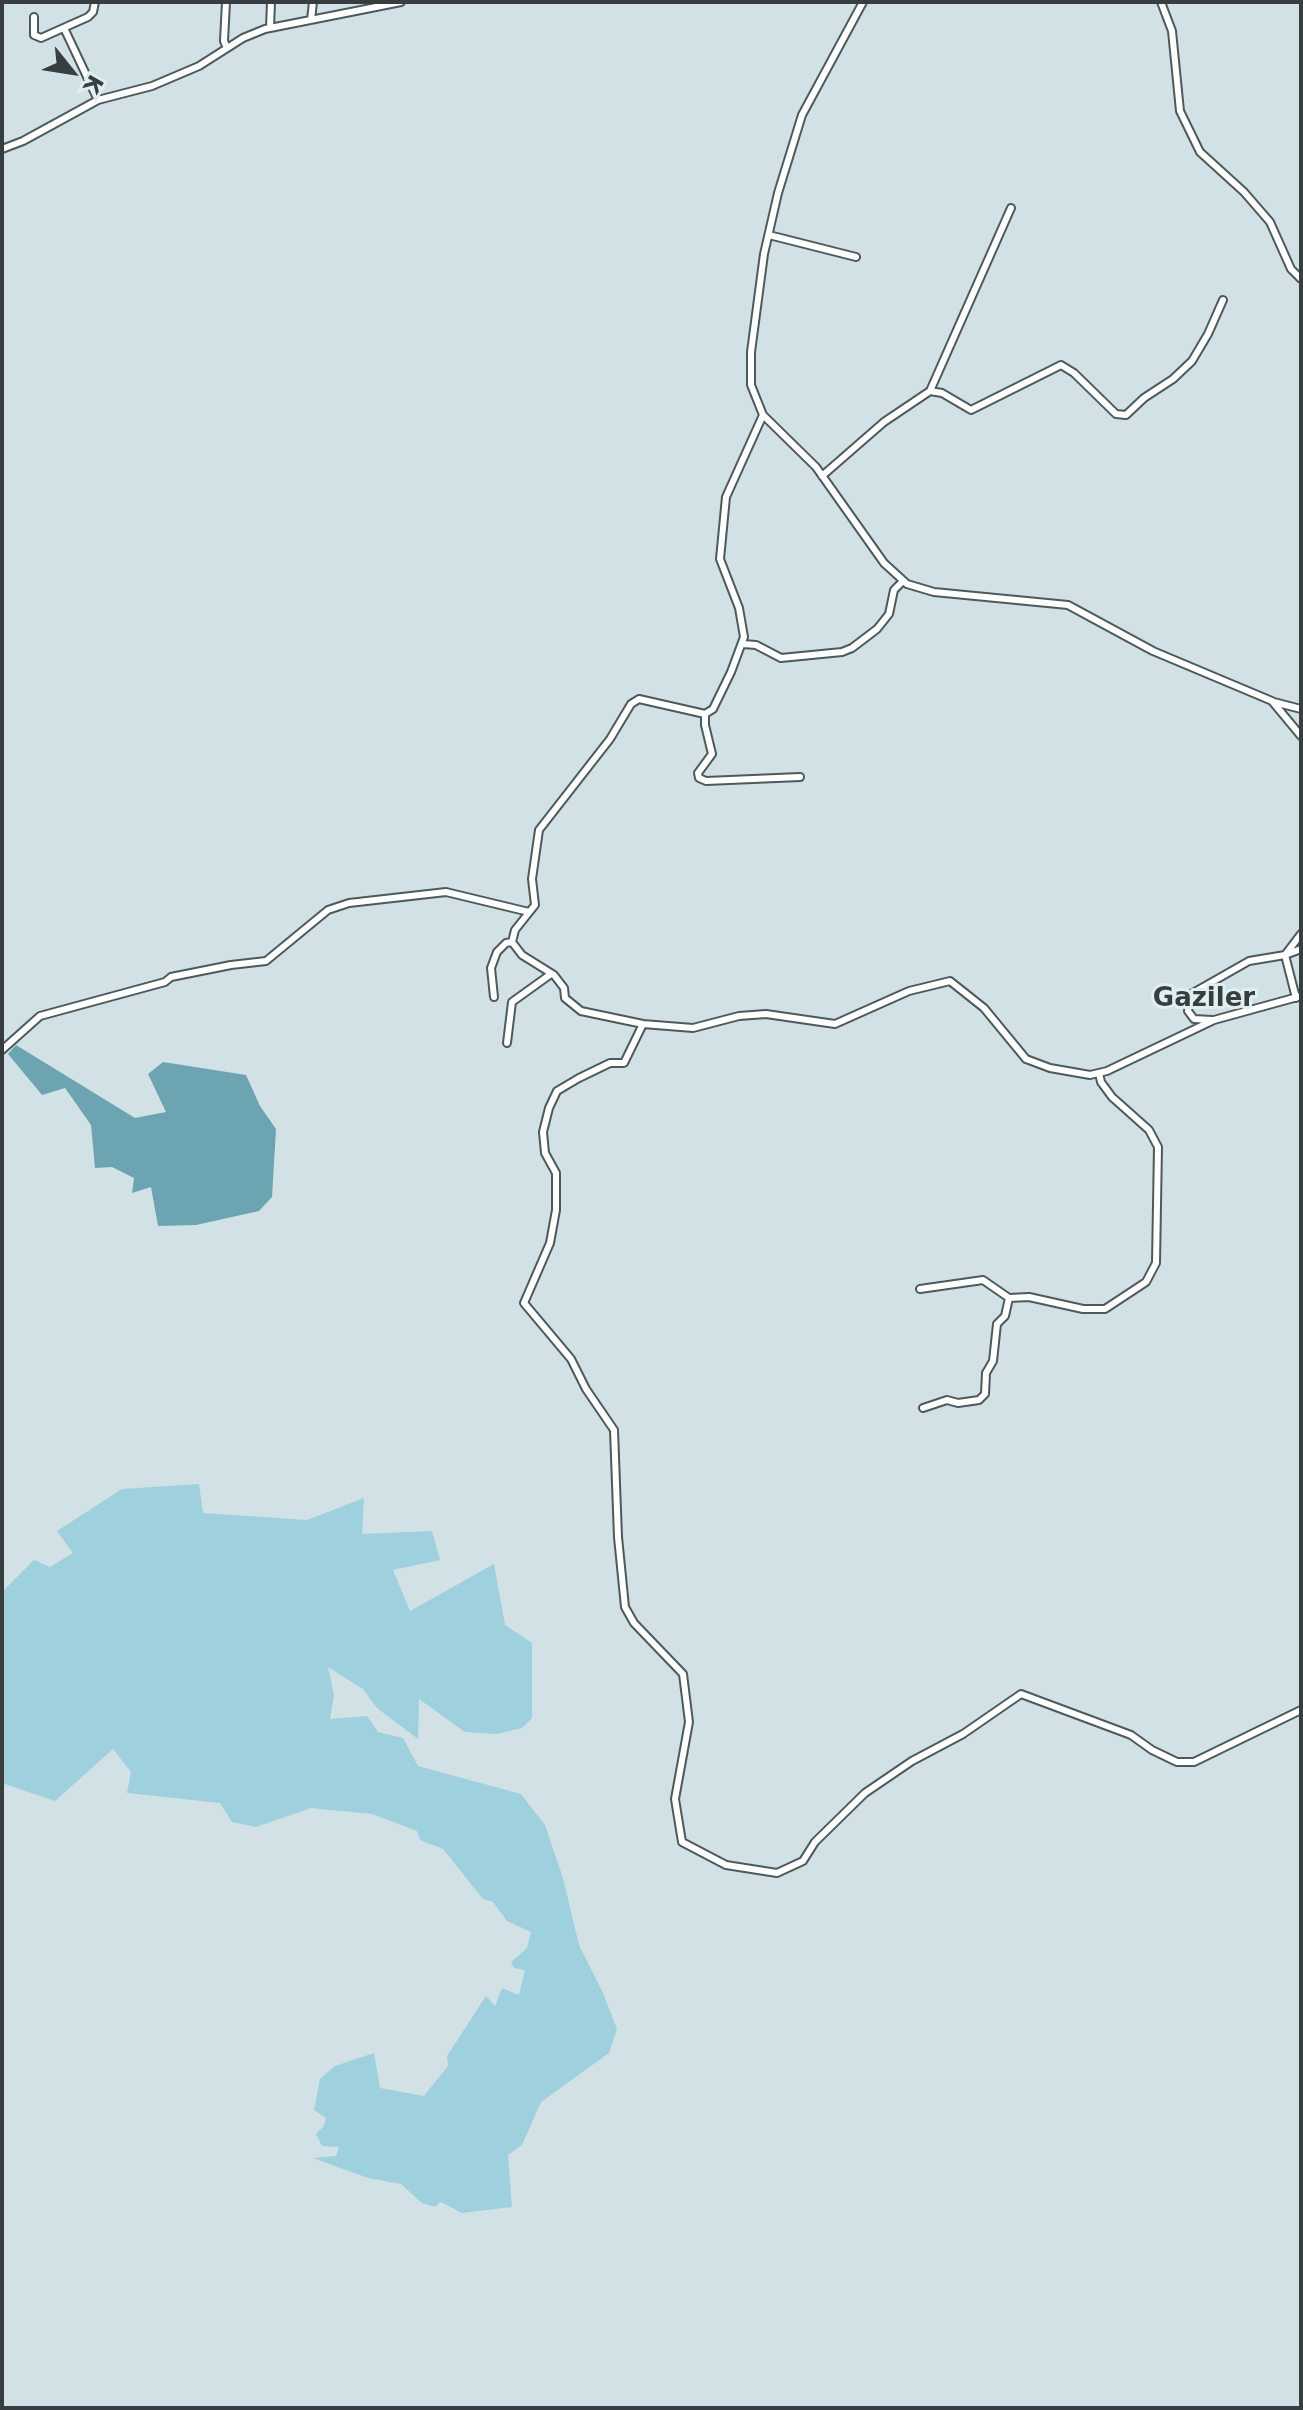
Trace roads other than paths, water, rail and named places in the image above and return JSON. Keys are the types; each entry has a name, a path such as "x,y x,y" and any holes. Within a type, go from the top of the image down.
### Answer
{"street":[{"path":"34,17 34,35 38,38 90,16 95,2"},
{"path":"226,2 224,41 227,48"},
{"path":"270,28 271,2"},
{"path":"311,20 313,2"},
{"path":"2,149 23,141 98,100 152,86 207,62 227,48 270,28 363,6 401,2"},
{"path":"863,2 802,115 778,193 751,352 751,385 763,415 822,476 884,563 903,581 934,592 1068,605 1153,651 1272,701 1301,709"},
{"path":"1161,2 1172,31 1180,111 1200,152 1244,192 1270,222 1291,269 1301,279"},
{"path":"64,28 98,100"},
{"path":"822,476 895,413 930,391 1011,208"},
{"path":"769,235 856,257"},
{"path":"930,391 942,393 968,410 973,410 1061,365 1074,373 1116,414 1126,415 1192,361 1223,300"},
{"path":"512,942 515,930 535,905 532,879 539,830 610,739 631,704 639,699 705,714 713,709 743,644 739,608 720,559 726,497 763,415"},
{"path":"743,644 756,645 781,658 842,652 877,629 889,614 894,590 903,581"},
{"path":"1272,701 1301,736"},
{"path":"705,714 712,754 698,773 699,778 706,781 800,777"},
{"path":"2,1050 40,1016 165,982 171,977 266,961 328,910 349,903 446,892 529,912"},
{"path":"1285,955 1301,934"},
{"path":"512,942 522,955 551,974 564,988 565,998 581,1011 643,1024 693,1028 739,1016 766,1014 835,1024 909,991 950,981 984,1008 1026,1059 1050,1068 1090,1075 1214,1020 1298,997 1285,955"},
{"path":"494,997 491,968 497,952 506,943 512,942"},
{"path":"1214,1020 1194,1019 1188,1011 1191,994 1197,988 1249,961 1301,949"},
{"path":"507,1043 512,1002 551,974"},
{"path":"643,1024 624,1063 610,1063 557,1091 549,1108 543,1132 545,1153 556,1173 556,1210 550,1243 524,1303 571,1359 586,1389 614,1430 618,1537 625,1607 634,1623 683,1674 689,1722 675,1799 682,1842 726,1865 777,1873 803,1861 815,1842 865,1793 912,1761 963,1734 1021,1694 1131,1735 1177,1762 1194,1762 1301,1710"},
{"path":"920,1289 983,1280 1009,1298 1029,1297 1083,1309 1105,1309 1146,1282 1156,1263 1158,1147 1149,1130 1112,1097 1101,1082 1099,1073"},
{"path":"923,1408 947,1400 958,1403 979,1400 985,1394 986,1373 993,1361 997,1324 1005,1316 1009,1298"}],"district":[{"name":"Gaziler","path":"1204,999"}]}
